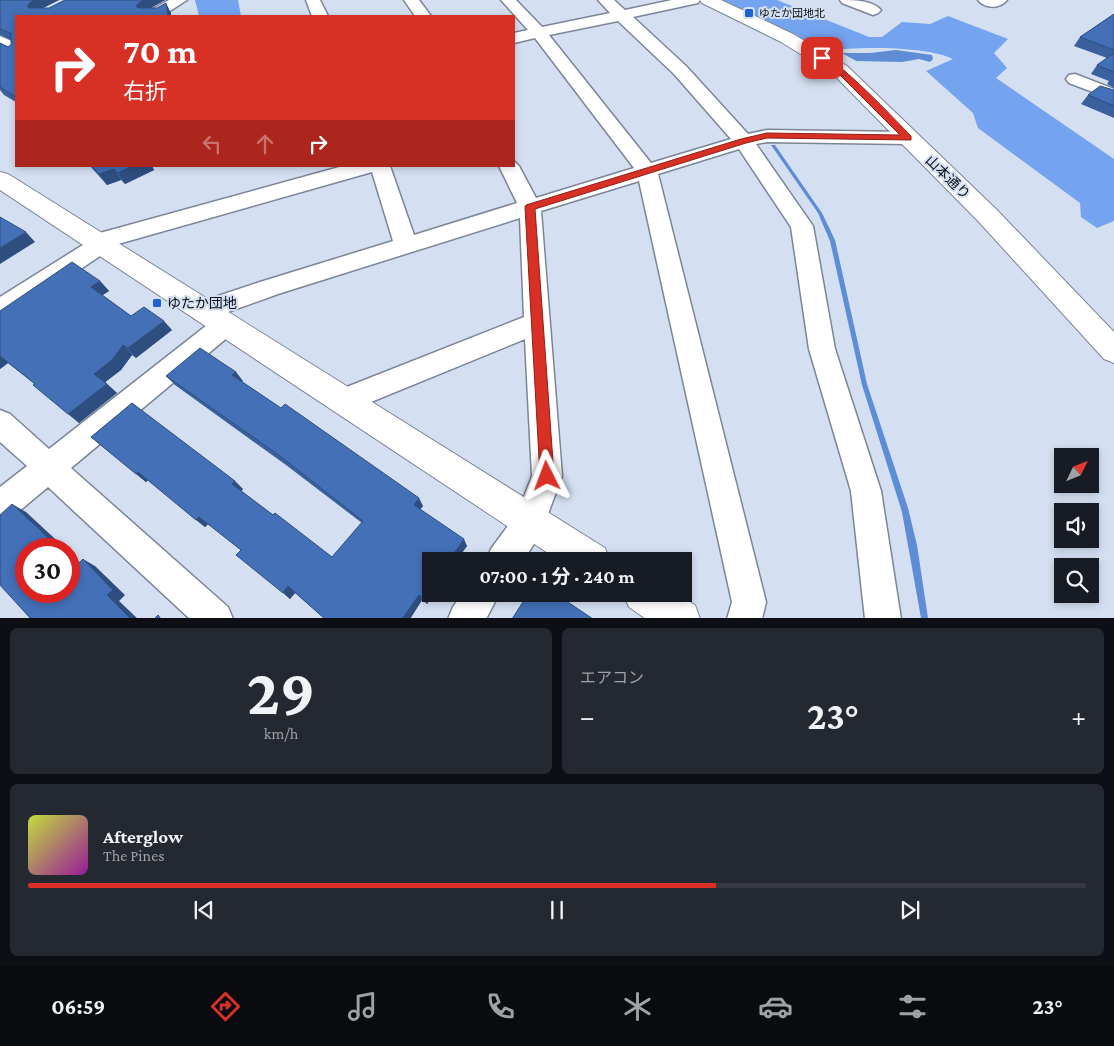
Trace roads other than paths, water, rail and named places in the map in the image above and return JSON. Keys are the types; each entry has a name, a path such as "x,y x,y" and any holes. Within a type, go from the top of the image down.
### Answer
{"street":[{"path":"153,15 181,0 186,15"},
{"path":"313,0 320,15"},
{"path":"411,0 422,15"},
{"path":"508,0 538,32 647,171 749,602 744,618"},
{"path":"515,38 613,7 693,0"},
{"name":"山本通り","path":"708,0 787,38 840,70 988,216 1114,351"},
{"path":"847,0 873,10"},
{"path":"985,0 994,3 1000,0"},
{"path":"613,7 680,70 744,141 802,226 822,349 866,491 883,618"},
{"path":"3,36 15,49"},
{"path":"1075,79 1114,95"},
{"path":"0,508 50,467 214,318 406,246 744,141 767,136 908,138"},
{"path":"0,310 99,243 365,167"},
{"path":"380,167 406,246"},
{"path":"510,167 530,207 547,476 530,522 510,552"},
{"path":"0,180 578,552"},
{"path":"344,401 537,323"},
{"path":"0,423 216,618"},
{"path":"465,618 476,602"},
{"path":"655,602 681,618"}],"place":[{"name":"ゆたか団地北","path":"749,13"},
{"name":"ゆたか団地","path":"157,303"}]}
